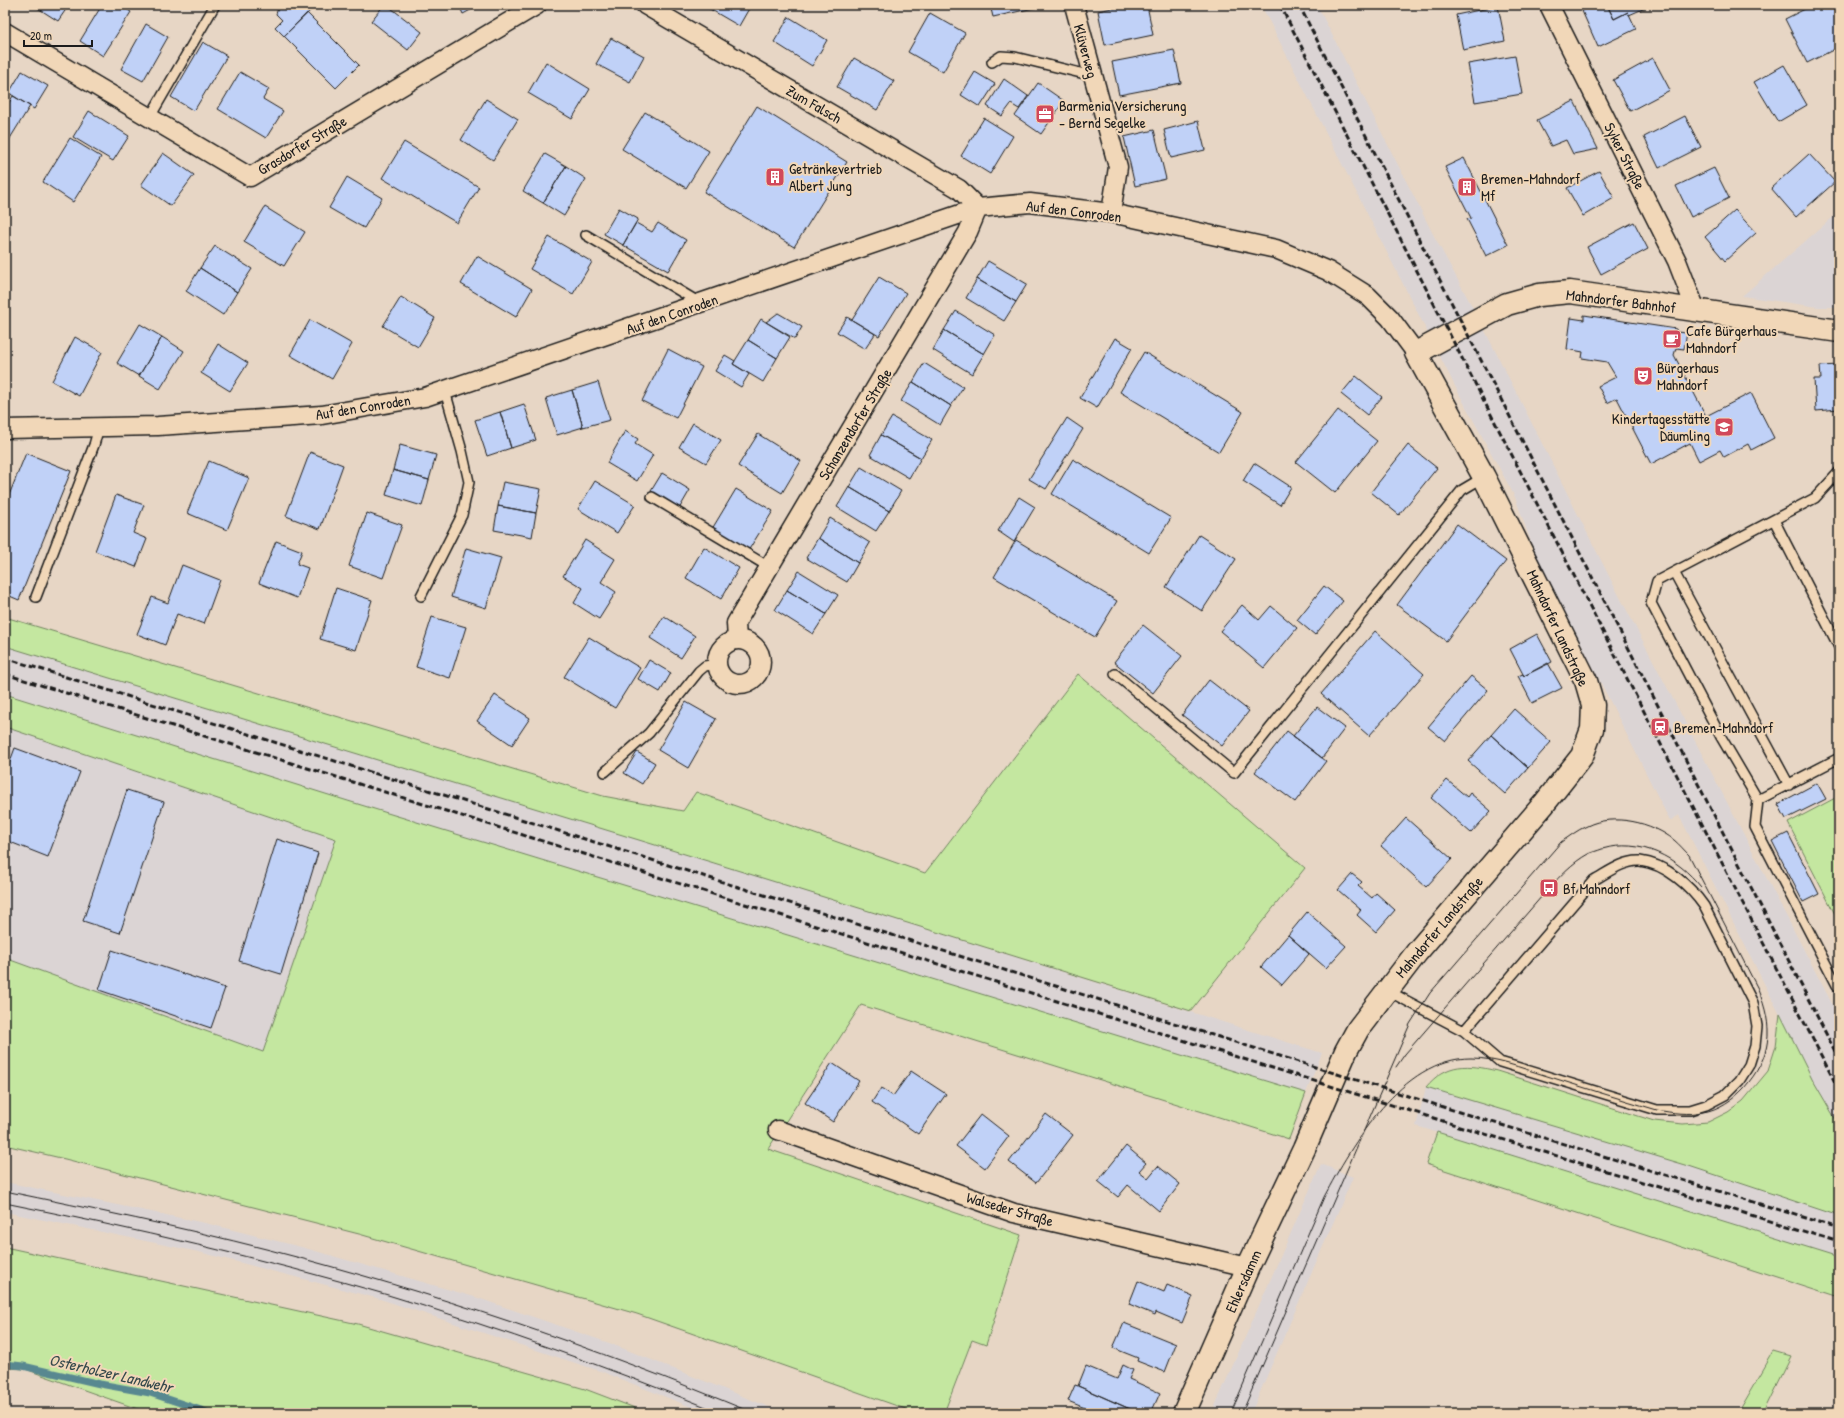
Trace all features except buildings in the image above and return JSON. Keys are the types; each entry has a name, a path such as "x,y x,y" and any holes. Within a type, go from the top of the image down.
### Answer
{"street":[{"name":"Grasdorfer Straße","path":"5,32 250,177 537,5"},
{"name":"Zum Falsch","path":"645,5 959,188 978,208"},
{"name":"Klüverweg","path":"1074,5 1118,167 1111,213"},
{"name":"Syker Straße","path":"1549,5 1677,261 1696,310"},
{"name":"Auf den Conroden","path":"5,429 158,426 322,415 425,397 701,304 978,208 1030,203 1111,213 1276,249 1328,271"},
{"name":"Schanzendorfer Straße","path":"737,640 736,624 968,232 978,208"},
{"name":"Mahndorfer Landstraße","path":"1304,1149 1346,1051 1358,1029 1386,990 1417,952 1544,804 1582,756 1592,729 1593,705 1586,681 1564,635 1484,477 1416,353 1390,318 1368,296 1328,271"},
{"name":"Mahndorfer Bahnhof","path":"1416,353 1508,304 1539,295 1570,292 1839,331"},
{"path":"737,640 746,641 759,651 761,664 756,676 750,681 742,684 733,683 726,679 720,672 718,664 718,656 722,648 729,642 737,640"},
{"name":"Walseder Straße","path":"778,1130 1014,1213 1248,1267"},
{"name":"Ehlersdamm","path":"1184,1413 1248,1267 1304,1149"}],"lane":[{"path":"150,117 215,5"},
{"path":"992,62 1001,56 1015,57 1093,76"},
{"path":"586,235 701,304"},
{"path":"421,596 462,516 469,482 445,391"},
{"path":"36,597 94,445 99,427"},
{"path":"1839,472 1815,498 1658,581 1651,604 1721,737 1758,800 1755,827 1839,989"},
{"path":"1115,674 1234,773 1462,490 1484,477"},
{"path":"652,497 770,567"},
{"path":"1774,520 1839,646"},
{"path":"1674,572 1789,785"},
{"path":"605,772 649,733 698,671 705,666 718,664"},
{"path":"1758,800 1839,758"},
{"path":"1386,990 1464,1031 1500,1062 1657,1110 1690,1110 1706,1105 1725,1095 1739,1081 1750,1065 1755,1046 1757,1026 1753,1003 1704,906 1695,892 1682,881 1662,868 1639,861 1622,865 1594,880 1464,1031"}],"shaded area":[{"path":"1261,5 1317,5 1434,236 1479,319 1611,580 1839,1017 1839,1125 1814,1082 1679,815 1670,821 1581,643 1538,562 1515,497 1458,392"},
{"path":"1839,212 1839,307 1818,307 1742,296"},
{"path":"5,646 714,863 1322,1053 1306,1093 348,801 5,694"},
{"path":"5,727 336,839 263,1052 5,958"},
{"path":"1426,1087 1689,1166 1839,1216 1839,1257 1416,1126"},
{"path":"1321,1164 1353,1177 1251,1413 1212,1413"},
{"path":"5,1182 205,1223 305,1248 478,1298 612,1344 784,1413 706,1413 603,1372 380,1299 199,1252 5,1212"}],"green space":[{"path":"5,617 603,796 683,811 696,792 925,873 1078,674 1305,868 1191,1011 5,646"},
{"path":"5,694 348,801 1306,1093 1289,1139 861,1005 768,1149 1021,1235 986,1345 972,1340 944,1413 917,1413 637,1314 359,1234 5,1145 5,958 263,1052 336,839 5,727"},
{"path":"1839,796 1839,922 1788,823"},
{"path":"1780,1014 1814,1082 1839,1125 1839,1216 1689,1166 1426,1087 1442,1073 1450,1069 1467,1066 1477,1067 1497,1071 1654,1121 1683,1124 1708,1122 1728,1112 1743,1101 1768,1071 1776,1046"},
{"path":"1437,1132 1839,1257 1839,1298 1426,1164"},
{"path":"5,1247 358,1324 585,1389 648,1413 149,1413 25,1369 5,1368"},
{"path":"1774,1351 1791,1356 1763,1413 1738,1413"}],"waterway":[{"name":"Osterholzer Landwehr","path":"5,1364 23,1366 100,1384 150,1393 210,1413"}],"tram line":[{"path":"1231,1413 1324,1197 1349,1153 1365,1130 1382,1108 1402,1088 1423,1072 1446,1062 1480,1058 1517,1067 1657,1110 1674,1113 1697,1113 1709,1111 1731,1100 1744,1088 1760,1065 1768,1041 1768,1029 1763,1003 1758,989 1689,855 1674,840 1655,828 1632,821 1620,820 1597,822 1576,832 1561,842 1430,993 1410,1024 1242,1413"},
{"path":"1396,1067 1405,1054 1549,888 1572,865 1588,854 1616,846 1644,848 1669,859 1681,867 1701,887"},
{"path":"5,1191 136,1218 234,1241 390,1283 573,1343 753,1413"},
{"path":"5,1203 198,1245 341,1281 556,1350 721,1413"}],"railway":[{"path":"1280,5 1839,1090"},
{"path":"1299,5 1839,1059"},
{"path":"5,658 1459,1112 1839,1228"},
{"path":"5,674 1459,1126 1839,1242"}],"place":[{"name":"Barmenia Versicherung - Bernd Segelke","path":"1045,114"},
{"name":"Getränkevertrieb Albert Jung","path":"775,177"},
{"name":"Bremen-Mahndorf Mf","path":"1467,187"},
{"name":"Cafe Bürgerhaus Mahndorf","path":"1672,339"},
{"name":"Bürgerhaus Mahndorf","path":"1643,376"},
{"name":"Kindertagesstätte Däumling","path":"1724,427"},
{"name":"Bremen-Mahndorf","path":"1660,727"},
{"name":"Bf Mahndorf","path":"1549,888"}]}
